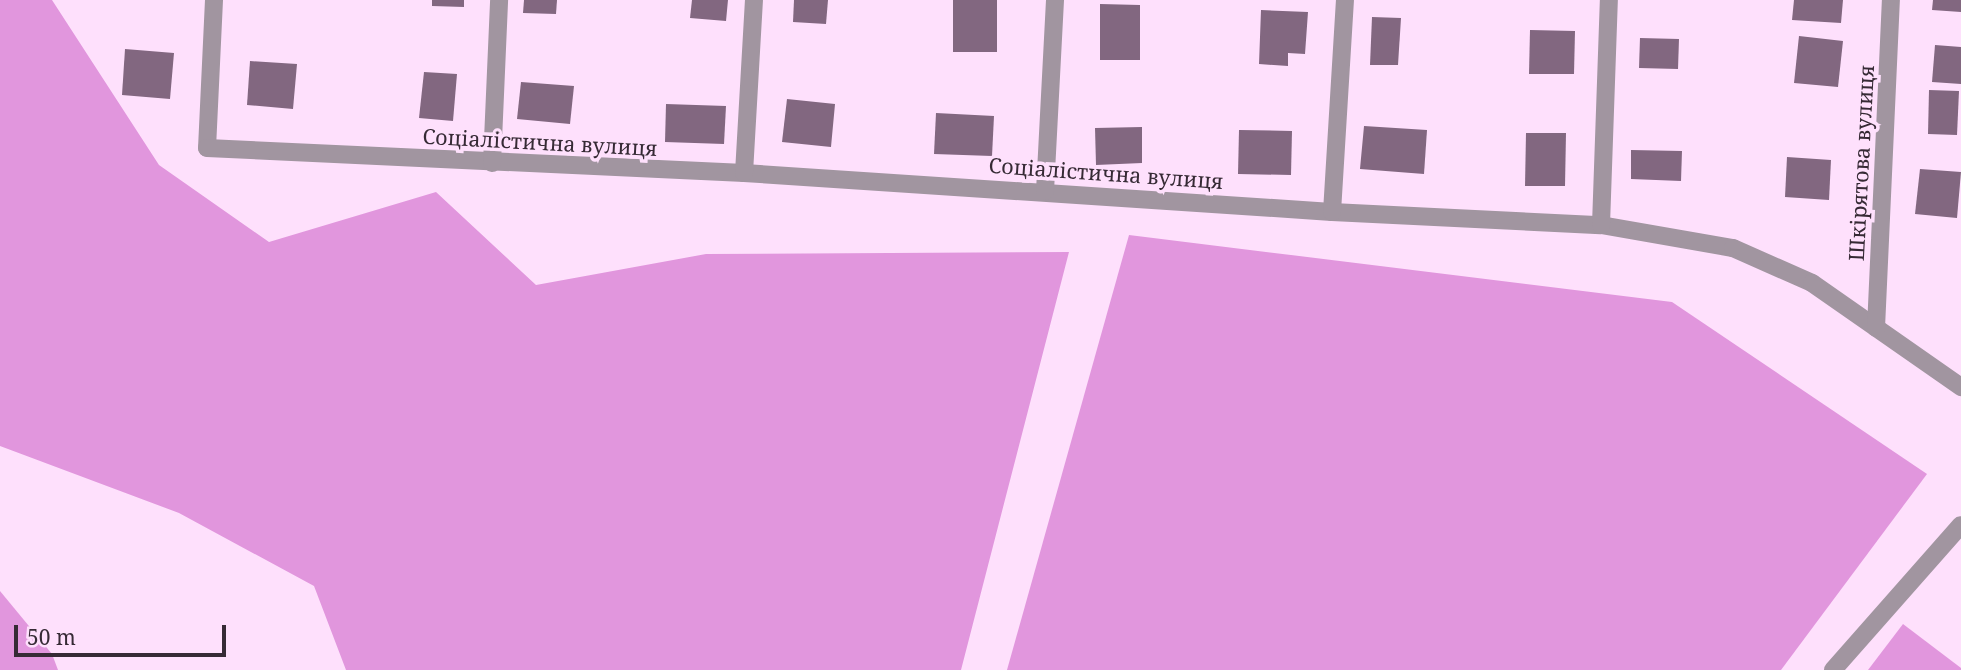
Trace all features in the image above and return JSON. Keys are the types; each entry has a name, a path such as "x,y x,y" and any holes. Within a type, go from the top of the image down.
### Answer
{"street":[{"name":"Соціалістична вулиця","path":"214,0 207,148 744,173 1332,212 1601,225 1732,248 1812,283 1961,387"},
{"path":"492,163 499,0"},
{"path":"744,173 754,0"},
{"path":"1045,191 1055,0"},
{"path":"1332,212 1345,0"},
{"path":"1601,225 1609,0"},
{"name":"Шкірятова вулиця","path":"1876,328 1891,0"},
{"path":"1833,670 1961,525"}],"shaded area":[{"path":"0,0 52,0 159,165 269,242 436,192 536,285 706,254 1069,252 961,670 346,670 314,586 179,513 0,446"},
{"path":"1129,235 1672,302 1927,474 1781,670 1007,670"},
{"path":"0,591 52,654 58,670 0,670"},
{"path":"1903,624 1961,668 1961,670 1868,670"}],"building":[{"path":"432,0 464,0 464,7 432,6"},
{"path":"524,0 557,0 556,14 523,13"},
{"path":"692,0 728,0 726,21 690,18"},
{"path":"794,0 828,0 826,24 793,22"},
{"path":"953,0 997,0 997,52 953,52"},
{"path":"1794,0 1843,0 1841,23 1792,20"},
{"path":"1933,0 1961,0 1961,12 1932,10"},
{"path":"1100,4 1140,5 1140,60 1100,60"},
{"path":"1261,10 1308,12 1305,54 1288,53 1288,66 1259,64"},
{"path":"1372,17 1401,18 1398,65 1370,65"},
{"path":"1530,30 1575,31 1574,74 1529,74"},
{"path":"1799,36 1843,41 1838,87 1794,83"},
{"path":"1640,38 1679,39 1678,69 1639,68"},
{"path":"1935,45 1961,47 1961,84 1932,82"},
{"path":"125,49 174,53 170,99 122,95"},
{"path":"250,61 297,64 293,109 247,105"},
{"path":"424,72 457,74 453,121 419,118"},
{"path":"521,82 574,86 570,124 517,119"},
{"path":"1929,90 1959,91 1957,135 1928,134"},
{"path":"787,99 835,104 831,147 782,142"},
{"path":"666,104 726,106 724,144 665,142"},
{"path":"936,113 994,116 992,156 934,154"},
{"path":"1364,126 1427,130 1424,174 1360,169"},
{"path":"1142,127 1142,163 1096,165 1095,128"},
{"path":"1239,130 1292,131 1291,175 1238,174"},
{"path":"1526,133 1566,133 1565,186 1525,186"},
{"path":"1631,150 1682,151 1681,181 1631,179"},
{"path":"1787,157 1831,160 1829,200 1785,197"},
{"path":"1920,169 1961,172 1957,218 1915,214"}]}
